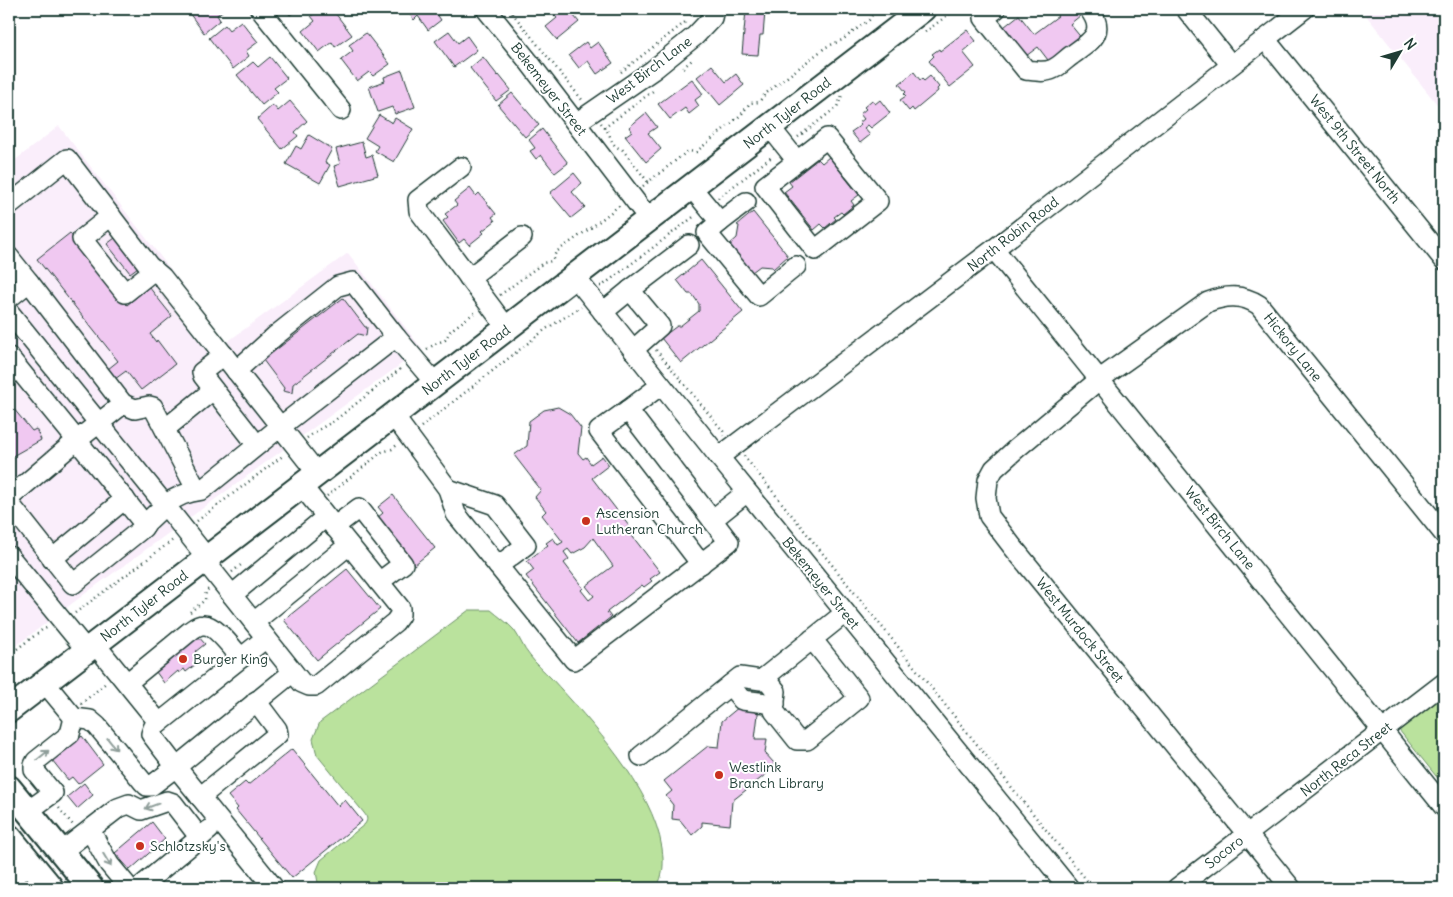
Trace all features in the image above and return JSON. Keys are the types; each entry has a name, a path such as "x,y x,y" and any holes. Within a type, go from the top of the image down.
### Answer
{"main road":[{"name":"North Tyler Road","path":"9,710 923,9"},
{"path":"9,788 91,888"},
{"path":"9,837 51,888"}],"street":[{"path":"260,9 341,110"},
{"name":"Bekemeyer Street","path":"486,9 649,219"},
{"name":"West Birch Lane","path":"576,123 653,70 695,36 712,18 714,9"},
{"path":"996,9 984,18 1026,70 1045,71 1054,69 1092,39 1096,30 1096,18 1089,9"},
{"path":"1186,9 1231,65"},
{"name":"North Robin Road","path":"725,452 994,249 1304,9"},
{"name":"West 9th Street North","path":"1265,39 1444,260"},
{"path":"770,127 797,161"},
{"path":"827,138 878,201 815,250 765,186 797,161 827,138"},
{"path":"9,205 67,158 149,266 162,276 296,447 326,516 400,608 400,615 395,622 316,686 302,684 165,505 9,312"},
{"path":"461,167 418,200 419,211 507,328"},
{"path":"691,186 720,222"},
{"path":"746,202 707,233 759,296 796,266"},
{"path":"111,216 82,239 125,294 154,270"},
{"path":"469,278 522,237"},
{"path":"601,309 630,290 689,245"},
{"name":"West Birch Lane","path":"994,249 1444,807"},
{"path":"9,257 123,404 134,410 149,406 153,408 194,485 195,491"},
{"name":"Bekemeyer Street","path":"574,277 601,309 640,344 661,385 725,452 747,492 1069,888"},
{"path":"9,298 29,282"},
{"path":"236,371 275,336 338,286 353,282 435,383"},
{"path":"630,290 660,326 640,344"},
{"name":"Hickory Lane","path":"1100,379 1208,302 1222,296 1235,296 1251,300 1259,305 1267,314 1444,534"},
{"path":"49,605 143,528 165,505 187,492 202,490 396,337"},
{"path":"224,355 202,372 203,376 257,446"},
{"path":"9,357 15,377 93,459 145,525"},
{"name":"West Murdock Street","path":"1100,379 994,468 988,480 986,498 989,516 1291,888"},
{"path":"661,385 599,431 701,564"},
{"path":"165,428 213,390"},
{"path":"9,498 123,404"},
{"path":"393,415 448,489 456,514 574,660 729,542 628,410"},
{"path":"448,489 495,505 526,545 498,566"},
{"path":"712,520 747,492"},
{"path":"52,558 125,500"},
{"path":"9,503 73,584"},
{"path":"226,587 326,516 359,508 403,564 379,582"},
{"path":"254,622 349,544"},
{"path":"9,556 62,620 123,678 159,723"},
{"path":"641,756 730,685 740,678 761,680 845,613"},
{"path":"123,678 195,627 203,625 210,626 216,630 241,658"},
{"path":"266,638 153,728 151,734 200,798 274,888"},
{"path":"765,677 776,691 774,711 797,740 807,740 859,698 812,639"},
{"path":"45,683 72,716 90,720 98,726 143,782 147,786 151,786 293,672"},
{"name":"North Reca Street","path":"1247,835 1444,683"},
{"path":"730,685 742,700 775,704"},
{"path":"200,798 278,734 278,729 256,701"},
{"path":"28,811 51,794 34,770 34,765 36,761 70,734 72,716"},
{"path":"62,852 124,805 129,804 141,810 166,800 173,803 200,838"},
{"path":"139,888 220,821"},
{"path":"86,833 129,888"},
{"name":"Socoro","path":"1177,888 1247,835"},
{"path":"9,882 30,863"}],"path":[{"path":"510,9 609,133 610,140 617,148 622,149 648,182"},
{"path":"621,72 689,19 696,9"},
{"path":"9,655 42,630 77,612 318,430 334,421 414,359 437,343 445,340 451,330 543,263 552,261 556,252 688,151 696,152 742,115 750,103 759,102 765,94 826,47 842,40 869,20 876,9"},
{"path":"326,516 382,452 392,449 546,329 580,307 601,309 602,286"},
{"path":"640,344 723,431 725,452 743,456 1093,888"},
{"path":"189,612 205,600 206,591 226,587 244,564"},
{"path":"72,716 123,678"},
{"path":"51,794 86,833"}],"shaded area":[{"path":"1361,9 1444,9 1444,113"},
{"path":"59,126 227,342 348,253 422,349 9,651 9,165"}],"green space":[{"path":"469,610 491,610 512,627 532,659 567,695 601,735 633,779 656,825 662,848 663,869 656,888 319,888 316,872 321,860 365,824 367,819 317,755 313,739 320,722"},
{"path":"1444,696 1444,786 1399,730"}],"building":[{"path":"186,9 225,9 217,15 220,20 204,33"},
{"path":"285,9 299,9 290,15"},
{"path":"321,9 332,9 352,35 335,47 332,42 319,52 303,31 315,21 311,16"},
{"path":"406,9 435,9 441,20 428,30 418,16 414,20"},
{"path":"551,9 568,9 579,22 557,40 546,27 557,18"},
{"path":"1053,9 1084,9 1086,11 1070,24 1083,40 1051,64 1038,47 1022,59 1000,30 1019,15 1034,34 1058,16"},
{"path":"746,10 765,12 763,35 760,35 758,55 742,54"},
{"path":"241,21 258,42 246,51 249,56 233,69 209,38 225,25 229,30"},
{"path":"967,30 976,41 963,52 975,67 950,87 929,61 934,56 932,54 939,49 940,51"},
{"path":"449,31 458,43 467,36 477,50 454,67 435,41"},
{"path":"366,33 390,64 373,76 369,72 357,81 341,60 353,51 349,45"},
{"path":"586,42 590,48 598,42 613,63 597,74 588,61 579,68 569,55"},
{"path":"270,57 287,78 274,88 278,92 262,105 237,75 253,62 258,67"},
{"path":"483,57 511,90 496,101 470,68"},
{"path":"712,65 726,82 736,74 744,85 720,105 697,77"},
{"path":"402,70 415,107 395,114 392,107 378,112 369,87 385,81 384,77"},
{"path":"914,72 920,80 924,81 930,76 939,87 938,91 914,111 912,108 909,111 900,100 906,96 904,94 906,92 899,84"},
{"path":"692,79 703,94 695,100 699,106 689,114 685,108 670,119 658,104"},
{"path":"512,93 539,125 525,137 498,105"},
{"path":"872,100 875,104 880,100 890,113 871,128 868,125 864,128 870,135 860,143 851,132 861,125 859,123 864,119 860,114 866,109 864,107"},
{"path":"290,101 307,121 295,132 298,136 282,149 257,119 273,105 278,111"},
{"path":"646,113 657,127 648,133 661,149 646,162 625,136 632,131 629,127"},
{"path":"379,115 392,123 395,118 413,129 394,162 375,151 378,146 365,138"},
{"path":"542,129 568,163 555,173 541,155 536,159 530,151 535,148 529,140"},
{"path":"309,135 332,149 325,162 330,165 320,183 286,164 296,146 301,149"},
{"path":"362,142 366,157 372,155 378,175 340,186 334,166 340,164 336,149"},
{"path":"829,157 859,195 851,201 854,205 843,214 841,212 834,217 836,219 825,228 821,224 814,230 784,192 792,186 789,182 818,159 822,163"},
{"path":"574,173 582,183 572,192 585,207 571,218 550,193"},
{"path":"470,188 476,196 479,193 496,214 492,217 495,221 469,245 464,239 459,243 443,221 448,217 445,214 457,205 454,201"},
{"path":"753,212 788,256 773,269 772,267 760,266 752,272 729,245 737,238 739,226 737,225"},
{"path":"70,233 127,305 149,287 172,316 150,334 156,342 157,340 175,364 141,390 126,371 115,379 108,369 118,361 37,259"},
{"path":"115,238 138,267 130,273 107,244"},
{"path":"701,260 743,312 681,363 661,338 699,311 699,304 692,294 688,294 677,280"},
{"path":"343,298 365,327 367,327 366,336 358,334 293,384 292,393 283,391 284,388 263,360"},
{"name":"Ascension Lutheran Church","path":"558,407 570,414 581,428 578,453 583,459 586,457 591,464 602,456 609,465 592,478 629,526 626,528 660,572 650,579 652,581 644,587 642,585 607,612 611,617 578,643 526,576 534,570 527,561 548,545 546,543 553,538 558,545 563,542 542,515 546,511 535,497 541,490 514,455 527,446 529,421 544,410","holes":["593,538 613,566 586,586 594,596 589,600 581,590 583,588 564,563 569,559 564,552 568,549 572,554 585,547"]},
{"path":"13,408 32,431 36,429 41,440 9,458 9,412"},
{"path":"393,495 435,548 414,565 377,518 383,513 378,507"},
{"path":"347,569 380,609 317,660 284,620"},
{"name":"Burger King","path":"198,636 205,644 195,652 199,657 194,661 196,664 186,672 184,669 179,673 178,671 164,683 156,672 169,662 167,660"},
{"name":"Westlink Branch Library","path":"759,706 755,739 767,739 765,753 774,763 774,768 732,801 730,825 702,822 702,826 692,835 680,820 672,819 673,805 666,796 672,791 664,781 708,746 719,747 722,721 739,707"},
{"path":"82,736 103,764 78,784 72,777 68,780 52,760"},
{"path":"292,749 338,806 345,800 362,821 292,878 236,810 238,808 228,796 245,782 248,785"},
{"path":"84,783 93,795 77,809 67,797"},
{"name":"Schlotzsky's","path":"152,822 165,839 130,870 115,853"}],"place":[{"name":"Ascension Lutheran Church","path":"586,521"},
{"name":"Burger King","path":"183,659"},
{"name":"Westlink Branch Library","path":"719,775"},
{"name":"Schlotzsky's","path":"140,846"}]}
